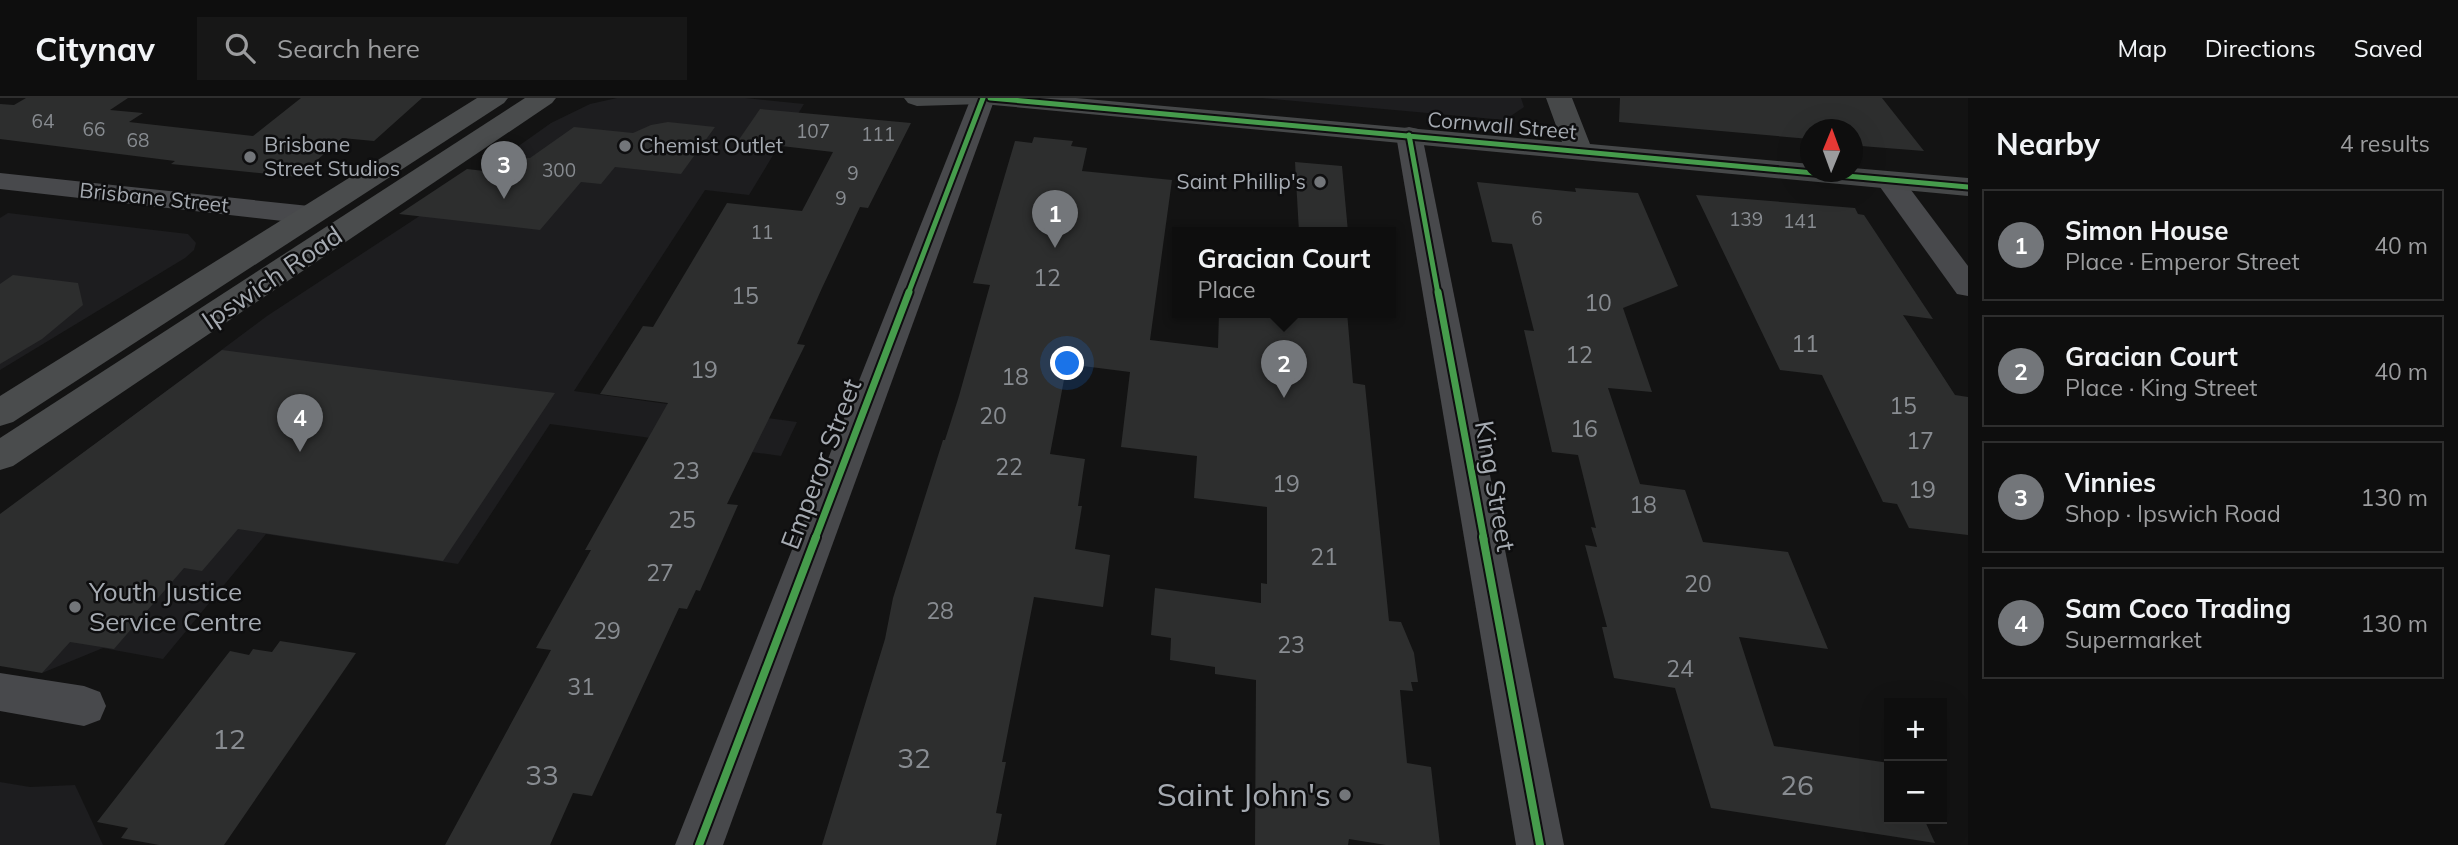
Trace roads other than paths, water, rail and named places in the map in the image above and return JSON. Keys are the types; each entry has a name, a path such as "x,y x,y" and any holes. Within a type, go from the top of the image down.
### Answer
{"highway":[{"name":"Ipswich Road","path":"0,413 495,98"},
{"name":"Ipswich Road","path":"0,456 546,100"}],"main road":[{"path":"917,98 974,98"},
{"name":"Cornwall Street","path":"990,98 1968,187"},
{"path":"1559,98 1579,151"}],"street":[{"name":"Emperor Street","path":"699,845 983,98"},
{"name":"King Street","path":"1409,135 1540,845"},
{"path":"1889,180 1968,287"},
{"name":"Brisbane Street","path":"0,181 309,215"},
{"path":"0,692 84,706"}],"place":[{"name":"Chemist Outlet","path":"625,146"},
{"name":"Brisbane Street Studios","path":"250,157"},
{"name":"Saint Phillip's","path":"1320,182"},
{"name":"Vinnies","path":"504,199"},
{"name":"Simon House","path":"1055,248"},
{"name":"Gracian Court","path":"1284,398"},
{"name":"Sam Coco Trading","path":"300,452"},
{"name":"Youth Justice Service Centre","path":"75,607"},
{"name":"Saint John's","path":"1345,795"}]}
